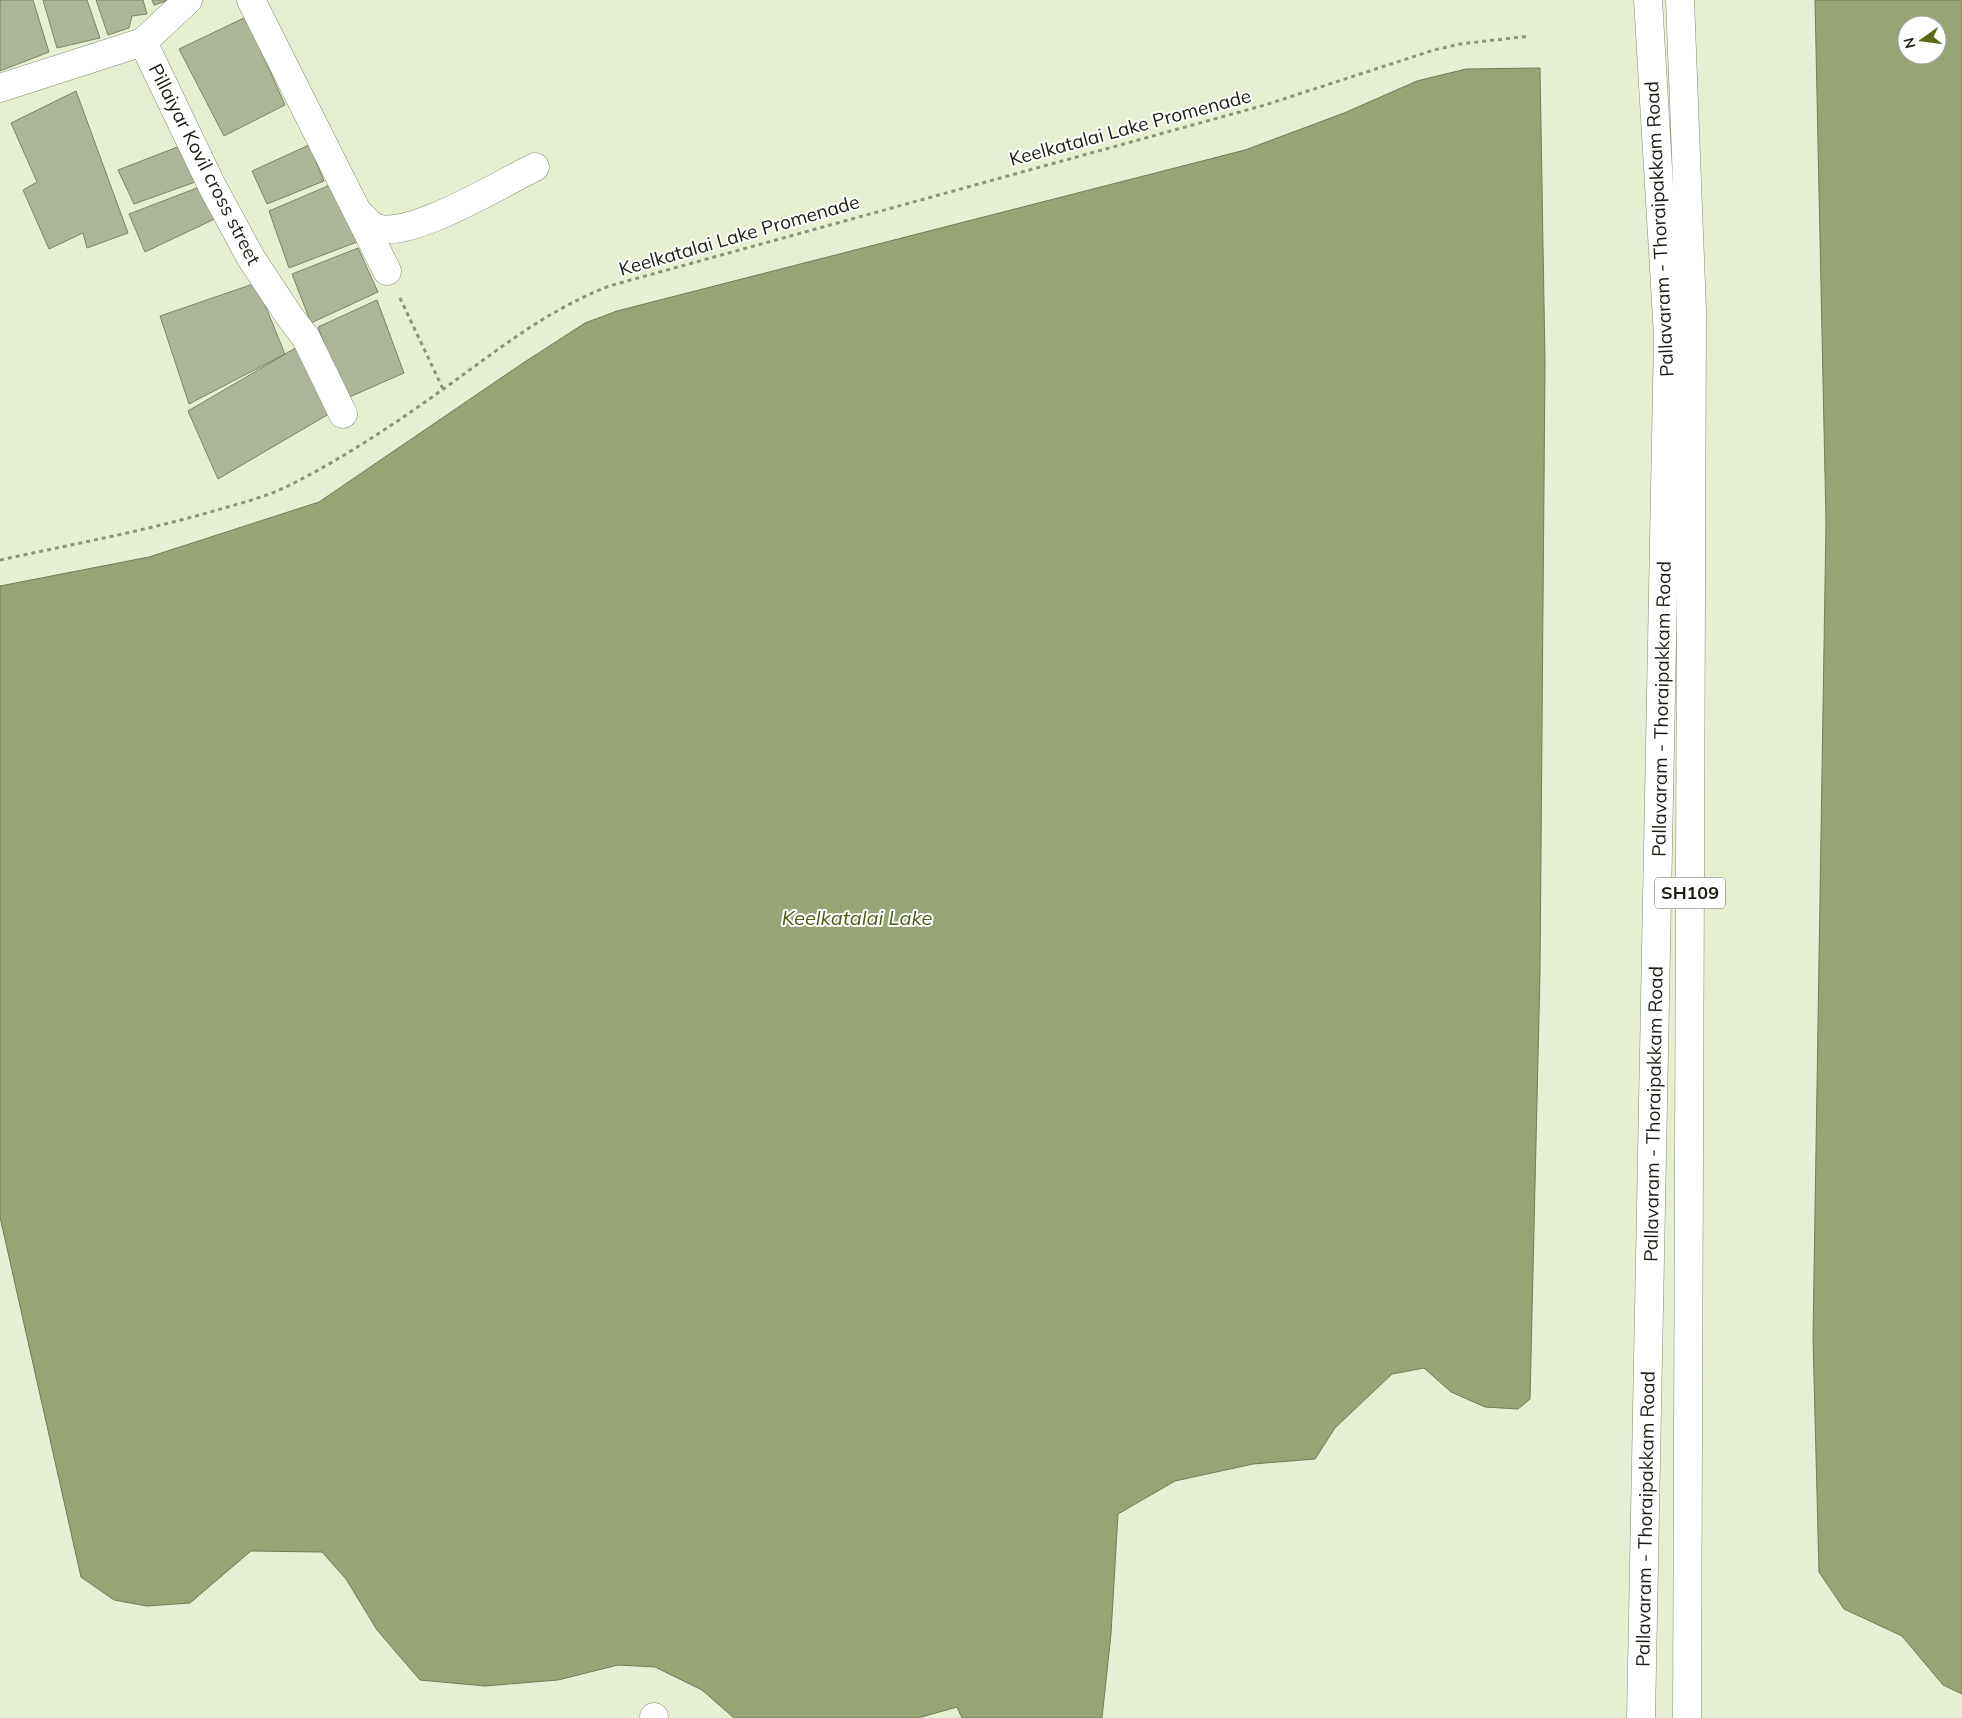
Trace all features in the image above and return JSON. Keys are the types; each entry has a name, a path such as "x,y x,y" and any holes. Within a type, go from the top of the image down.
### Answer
{"main road":[{"path":"0,88 143,42 188,0"},
{"path":"251,0 387,270"},
{"name":"Pallavaram - Thoraipakkam Road","path":"1641,1718 1668,336 1648,0"},
{"name":"Pallavaram - Thoraipakkam Road","path":"1680,0 1692,311 1687,1718"},
{"name":"Pillaiyar Kovil cross street","path":"143,42 212,186 251,258 306,338 343,414"},
{"path":"357,211 376,228 398,229 424,223 535,167"}],"path":[{"name":"Keelkatalai Lake Promenade","path":"0,560 178,522 243,503 290,485 346,454 443,389 526,328 574,300 609,286 1265,105 1434,50 1460,44 1530,36"},
{"path":"387,270 443,389"}],"water":[{"path":"1815,0 1962,0 1962,1694 1943,1685 1902,1636 1844,1609 1819,1572 1813,1338 1826,522"},
{"name":"Keelkatalai Lake","path":"1540,68 1545,362 1540,972 1530,1399 1518,1409 1485,1407 1451,1392 1424,1368 1392,1374 1335,1428 1315,1459 1253,1464 1175,1481 1118,1514 1111,1634 1102,1718 962,1718 957,1707 918,1718 734,1718 702,1690 655,1667 618,1665 558,1680 485,1686 420,1680 377,1630 346,1579 322,1552 251,1551 190,1603 147,1606 114,1600 81,1577 0,1217 0,586 149,557 319,502 585,323 617,311 1245,150 1344,113 1417,81 1466,69"}],"building":[{"path":"0,0 33,0 49,52 0,71"},
{"path":"43,0 87,0 100,38 57,48"},
{"path":"96,0 143,0 147,14 132,16 129,28 108,35"},
{"path":"152,0 170,0 154,5"},
{"path":"246,17 285,105 224,136 179,49"},
{"path":"76,91 128,233 87,248 83,233 49,249 23,190 37,182 11,123"},
{"path":"309,145 324,181 267,204 252,171"},
{"path":"180,146 198,181 134,204 118,170"},
{"path":"330,185 357,242 289,268 269,211"},
{"path":"202,186 221,216 145,252 129,214"},
{"path":"358,248 378,292 311,323 292,274"},
{"path":"256,283 285,354 189,404 160,316"},
{"path":"377,300 404,373 345,399 318,327"},
{"path":"304,343 334,411 218,479 188,411"}]}
